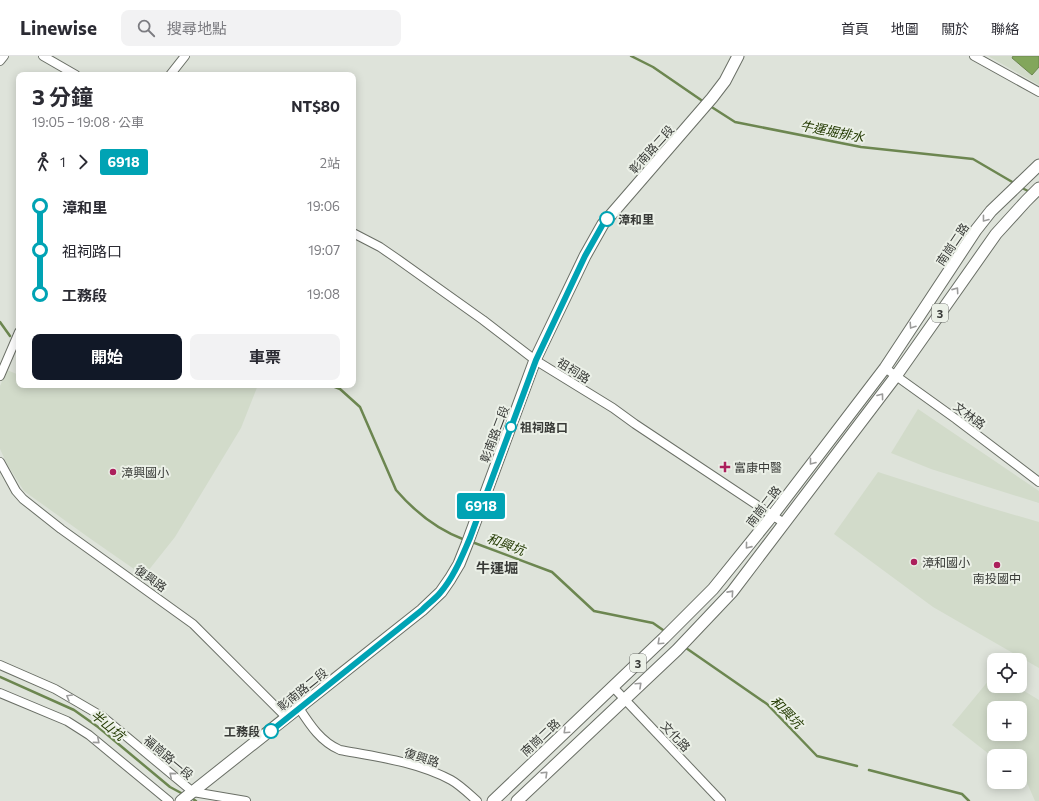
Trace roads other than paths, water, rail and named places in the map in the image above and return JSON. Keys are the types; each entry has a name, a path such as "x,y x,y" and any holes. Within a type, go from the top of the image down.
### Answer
{"main road":[{"name":"彰南路二段","path":"186,798 422,610 441,592 458,564 468,541 536,360 585,256 603,224 709,102 725,81 738,56"},
{"name":"南崗二路","path":"493,801 664,638 713,589 772,516 885,368 976,230 991,211 1039,165"},
{"name":"3","path":"517,801 677,650 732,592 896,376 996,234 1026,200 1039,188"}],"street":[{"path":"0,61 4,56"},
{"path":"43,56 71,72"},
{"path":"172,72 185,56"},
{"path":"974,56 1039,92"},
{"name":"祖祠路","path":"356,235 380,247 396,258 536,360 613,408 784,523"},
{"path":"0,376 16,339"},
{"name":"文林路","path":"885,368 956,419 1039,482"},
{"name":"復興路","path":"0,462 16,491 23,499 61,529 193,624 287,718"},
{"name":"福崗路一段","path":"0,665 55,689 103,717 186,798 246,801"},
{"name":"文化路","path":"613,687 721,801"},
{"path":"0,693 67,721 90,735 169,801"},
{"name":"復興路","path":"299,708 320,737 330,746 340,750 412,764 427,769 452,781 478,801"}],"waterway":[{"name":"牛運堀排水","path":"631,56 653,67 704,102"},
{"name":"牛運堀排水","path":"710,106 735,122 861,147 973,159 1014,183"},
{"name":"牛運堀排水","path":"1020,187 1030,192"},
{"name":"和興坑","path":"0,322 10,336"},
{"name":"和興坑","path":"338,388 360,407 396,490 411,506 436,526 465,540"},
{"name":"和興坑","path":"472,542 552,572 594,611 653,623 663,630"},
{"name":"和興坑","path":"686,648 767,704 817,756 857,766"},
{"name":"半山坑","path":"0,677 74,710 98,727 170,787 183,794"},
{"name":"和興坑","path":"869,770 962,794 969,801"},
{"name":"半山坑","path":"190,797 196,801"}],"place":[{"name":"漳和里","path":"607,219"},
{"name":"祖祠路口","path":"511,427"},
{"name":"富康中醫","path":"725,467"},
{"name":"漳興國小","path":"113,472"},
{"name":"漳和國小","path":"914,562"},
{"name":"南投國中","path":"997,565"},
{"name":"工務段","path":"271,731"}],"district":[{"name":"牛運堀","path":"497,567"}]}
